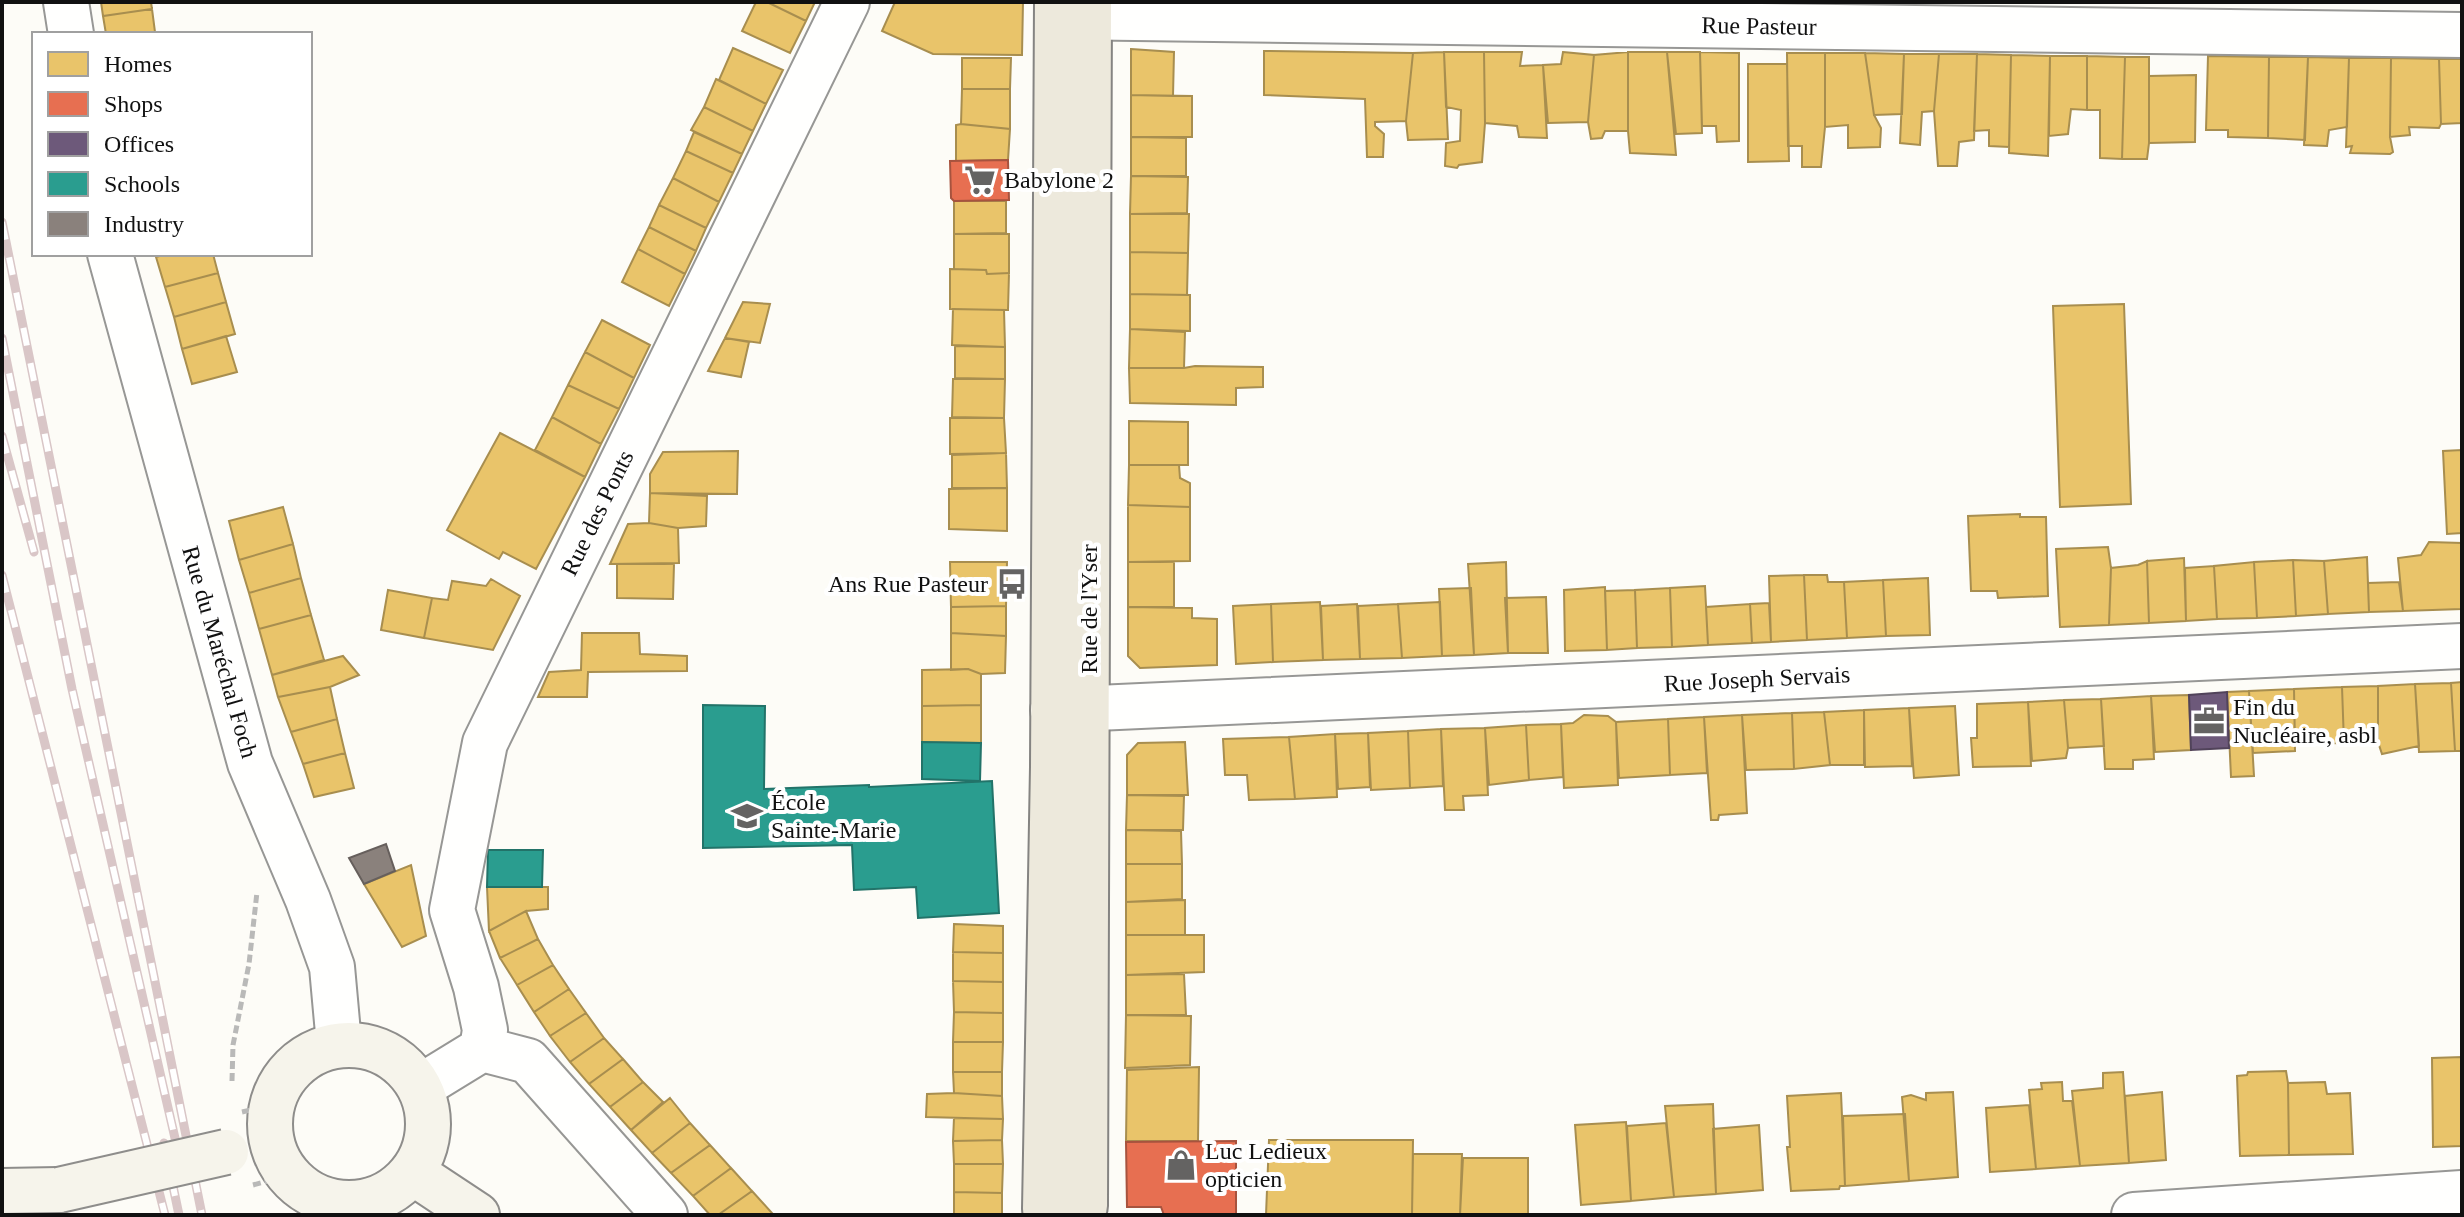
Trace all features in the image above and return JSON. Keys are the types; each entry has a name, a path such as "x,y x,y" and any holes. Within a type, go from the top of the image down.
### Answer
{"main road":[{"name":"Rue de l'Yser","path":"1073,9 1070,710 1085,1206 1079,1215"},
{"name":"Rue de l'Yser","path":"1048,1215 1045,1209 1070,710"}],"street":[{"path":"66,2 71,32"},
{"name":"Rue des Ponts","path":"482,1049 485,1030 476,987 452,910 485,743 847,2"},
{"name":"Rue Pasteur","path":"1073,9 2462,35"},
{"name":"Rue du Maréchal Foch","path":"111,256 250,763 308,900 332,967 339,1044"},
{"name":"Rue Joseph Servais","path":"1070,710 2462,646"},
{"path":"2,1191 59,1190 258,1164 311,1194 343,1203 376,1198 396,1189 421,1158 428,1130 420,1087 409,1069 367,1046 339,1044 307,1056 283,1078 272,1105 258,1164"},
{"path":"420,1087 482,1049 528,1061 665,1215"},
{"path":"412,1172 477,1215"},
{"path":"2134,1215 2462,1193"}],"path":[{"path":"232,1081 233,1045 249,964 257,886"}],"building: Homes":[{"path":"101,2 151,2 152,9 103,16"},
{"path":"756,2 767,2 806,21 790,53 742,31"},
{"path":"767,2 815,2 806,21"},
{"path":"895,2 1023,2 1022,55 933,54 882,31"},
{"path":"152,9 155,32 106,32 103,16"},
{"path":"733,48 783,70 766,104 719,80"},
{"path":"1131,49 1174,52 1173,96 1131,95"},
{"path":"1264,51 1413,53 1406,121 1375,122 1384,134 1383,157 1367,157 1365,99 1264,95"},
{"path":"1444,52 1448,139 1408,140 1406,121 1413,53"},
{"path":"1444,52 1484,52 1482,162 1459,165 1457,168 1445,166 1446,143 1460,141 1461,110 1446,107"},
{"path":"1484,52 1522,52 1520,66 1543,65 1547,138 1519,137 1517,126 1485,123"},
{"path":"1563,52 1594,55 1588,122 1548,123 1543,65 1561,64"},
{"path":"1628,52 1667,52 1676,155 1630,153"},
{"path":"1628,52 1628,131 1605,131 1602,138 1591,139 1588,122 1594,55"},
{"path":"1667,52 1700,52 1702,133 1676,134"},
{"path":"1700,52 1739,53 1739,141 1717,142 1716,126 1702,126"},
{"path":"1787,53 1825,53 1825,127 1821,167 1802,167 1802,146 1788,146"},
{"path":"1825,53 1865,53 1874,115 1881,128 1880,147 1848,148 1848,125 1825,127"},
{"path":"1865,53 1904,54 1902,114 1874,115"},
{"path":"1904,54 1939,54 1934,111 1922,112 1920,145 1900,143"},
{"path":"1939,54 1977,54 1974,140 1959,142 1957,166 1938,166 1934,111"},
{"path":"1977,54 2011,55 2009,147 1989,146 1989,130 1974,131"},
{"path":"2011,55 2050,56 2048,156 2009,153"},
{"path":"2050,56 2087,56 2087,110 2071,109 2068,134 2049,136"},
{"path":"2087,56 2125,57 2122,159 2100,158 2100,110 2087,110"},
{"path":"2208,56 2269,57 2268,138 2228,137 2228,130 2206,130"},
{"path":"2125,57 2149,57 2147,159 2122,159"},
{"path":"2269,57 2308,57 2305,140 2268,138"},
{"path":"2308,57 2349,58 2347,127 2329,130 2327,146 2304,145"},
{"path":"962,58 1011,58 1010,89 962,89"},
{"path":"2349,58 2391,58 2390,137 2393,152 2390,154 2350,153 2352,146 2346,147"},
{"path":"2391,58 2439,59 2439,128 2409,127 2410,135 2390,137"},
{"path":"2439,59 2462,59 2462,123 2441,124"},
{"path":"1748,64 1787,64 1789,161 1748,162"},
{"path":"2196,75 2195,142 2149,143 2149,76"},
{"path":"716,79 766,104 753,131 704,107"},
{"path":"962,89 1010,89 1010,129 961,124"},
{"path":"1131,95 1192,96 1192,137 1131,137"},
{"path":"704,107 753,131 742,154 691,130"},
{"path":"956,125 1010,129 1008,160 956,161"},
{"path":"694,132 742,154 733,173 686,151"},
{"path":"1131,137 1186,138 1186,176 1131,176"},
{"path":"686,151 733,173 719,202 673,178"},
{"path":"1131,176 1188,177 1187,213 1130,214"},
{"path":"673,178 719,202 706,228 659,205"},
{"path":"954,201 1006,201 1006,233 954,234"},
{"path":"659,205 706,228 696,251 649,227"},
{"path":"1130,214 1189,214 1188,253 1130,252"},
{"path":"649,227 696,251 685,274 638,249"},
{"path":"954,234 1009,234 1009,273 987,274 986,270 954,269"},
{"path":"638,249 685,274 669,306 622,282"},
{"path":"1130,252 1188,253 1187,295 1130,294"},
{"path":"214,256 218,273 165,287 156,257"},
{"path":"950,269 986,270 987,274 1009,273 1008,310 950,309"},
{"path":"218,273 226,302 174,317 165,287"},
{"path":"1130,294 1190,295 1190,331 1130,329"},
{"path":"226,302 235,334 182,349 174,317"},
{"path":"743,302 770,304 760,343 725,338"},
{"path":"2124,304 2131,504 2060,507 2053,306"},
{"path":"953,309 1004,310 1005,347 952,345"},
{"path":"602,320 650,345 634,378 585,352"},
{"path":"1130,329 1185,332 1184,368 1129,368"},
{"path":"226,336 237,372 192,384 182,349"},
{"path":"725,338 749,342 741,377 708,371"},
{"path":"955,346 1005,347 1005,379 955,378"},
{"path":"585,352 634,378 619,409 568,385"},
{"path":"1263,367 1263,387 1236,388 1236,405 1130,403 1129,368"},
{"path":"953,379 1005,379 1004,418 952,417"},
{"path":"568,385 619,409 601,444 552,417"},
{"path":"552,417 601,444 585,477 535,450"},
{"path":"950,418 1004,418 1006,453 950,454"},
{"path":"1129,421 1188,422 1188,465 1129,465"},
{"path":"500,433 585,477 536,569 503,552 499,559 447,530"},
{"path":"2462,450 2462,533 2447,534 2443,451"},
{"path":"738,451 737,494 650,493 650,474 663,452"},
{"path":"1006,453 1007,488 952,488 952,455"},
{"path":"1129,465 1179,465 1180,478 1190,483 1190,507 1128,505"},
{"path":"1007,488 1007,531 949,529 949,489"},
{"path":"650,493 707,496 706,526 678,528 649,523"},
{"path":"1128,505 1190,507 1190,561 1128,562"},
{"path":"283,507 293,544 239,560 229,521"},
{"path":"2020,514 2020,517 2046,517 2048,596 1998,598 1997,591 1971,591 1968,516"},
{"path":"649,523 678,528 679,563 610,564 628,524"},
{"path":"2429,542 2462,543 2462,609 2403,611 2398,558 2421,555"},
{"path":"293,544 301,578 249,593 239,560"},
{"path":"2108,547 2111,568 2109,625 2060,627 2056,549"},
{"path":"2367,557 2369,612 2328,614 2324,561"},
{"path":"2184,558 2186,621 2149,623 2147,561"},
{"path":"2293,560 2324,561 2328,614 2296,616"},
{"path":"2293,560 2296,616 2257,618 2254,562"},
{"path":"2147,561 2149,623 2109,625 2111,568"},
{"path":"950,562 1007,562 1006,606 951,607"},
{"path":"1128,562 1174,562 1174,607 1128,607"},
{"path":"1506,562 1508,653 1474,655 1468,564"},
{"path":"2254,562 2257,618 2217,619 2214,566"},
{"path":"617,564 674,564 673,599 617,598"},
{"path":"2214,566 2217,619 2186,621 2185,568"},
{"path":"1804,575 1827,575 1828,582 1844,582 1847,638 1807,640"},
{"path":"1804,575 1807,640 1771,642 1769,576"},
{"path":"301,578 311,615 259,629 249,593"},
{"path":"1928,578 1930,635 1886,636 1883,580"},
{"path":"491,579 520,596 493,650 424,638 432,598 448,600 452,581 486,586"},
{"path":"1883,580 1886,636 1847,638 1844,582"},
{"path":"2399,582 2403,611 2369,612 2368,583"},
{"path":"1705,586 1708,645 1672,647 1670,588"},
{"path":"1605,587 1607,650 1565,651 1564,590"},
{"path":"1471,588 1474,655 1442,656 1439,589"},
{"path":"1670,588 1672,647 1637,648 1635,590"},
{"path":"388,590 432,598 424,638 381,630"},
{"path":"1635,590 1637,648 1607,650 1605,591"},
{"path":"1546,597 1548,653 1508,653 1505,598"},
{"path":"1320,602 1323,660 1273,662 1271,604"},
{"path":"1440,602 1442,656 1402,658 1398,604"},
{"path":"1769,603 1771,642 1752,643 1750,604"},
{"path":"1271,604 1273,662 1236,664 1233,606"},
{"path":"1357,604 1360,659 1323,660 1321,606"},
{"path":"1398,604 1402,658 1360,659 1358,606"},
{"path":"1750,604 1752,643 1708,645 1706,607"},
{"path":"1006,606 1006,636 951,633 951,607"},
{"path":"1128,607 1192,608 1192,618 1217,619 1217,665 1140,668 1128,656"},
{"path":"311,615 324,660 272,675 259,629"},
{"path":"582,633 639,633 640,654 687,656 687,671 588,672 587,697 538,697 549,672 581,670"},
{"path":"951,633 1006,636 1005,673 951,670"},
{"path":"343,656 359,675 330,687 278,697 272,675"},
{"path":"968,669 981,674 981,705 922,706 922,670"},
{"path":"2462,682 2462,751 2455,751 2451,683"},
{"path":"2451,683 2455,751 2419,752 2415,684"},
{"path":"2415,684 2419,746 2382,754 2378,742 2378,686"},
{"path":"2378,686 2378,742 2344,743 2342,687"},
{"path":"330,687 337,719 291,732 278,697"},
{"path":"2342,687 2344,743 2295,744 2294,689"},
{"path":"2294,689 2295,751 2253,753 2249,691"},
{"path":"2249,691 2254,776 2231,777 2227,692"},
{"path":"2189,695 2191,750 2155,752 2151,696"},
{"path":"2151,696 2154,759 2133,760 2133,769 2105,769 2101,699"},
{"path":"2101,699 2104,746 2068,748 2064,700"},
{"path":"2064,700 2066,758 2032,761 2028,702"},
{"path":"2028,702 2031,766 1973,767 1971,738 1977,738 1977,704"},
{"path":"981,705 981,743 922,742 922,706"},
{"path":"1955,706 1959,775 1914,778 1909,708"},
{"path":"1909,708 1912,766 1865,767 1864,710"},
{"path":"1864,710 1864,765 1830,765 1824,712"},
{"path":"1824,712 1830,765 1794,769 1792,713"},
{"path":"1792,713 1794,769 1746,770 1742,715"},
{"path":"1584,715 1608,716 1616,722 1618,785 1564,788 1561,724 1573,723"},
{"path":"1742,715 1747,813 1719,815 1718,820 1711,820 1704,717"},
{"path":"1704,717 1707,773 1670,775 1668,719"},
{"path":"337,719 345,753 303,764 291,732"},
{"path":"1668,719 1670,775 1619,778 1616,722"},
{"path":"1561,724 1563,777 1529,780 1526,725"},
{"path":"1526,725 1529,780 1489,785 1485,728"},
{"path":"1485,728 1488,795 1463,796 1464,810 1445,810 1441,729"},
{"path":"1441,729 1443,786 1410,788 1408,731"},
{"path":"1408,731 1410,788 1371,790 1368,733"},
{"path":"1368,733 1370,787 1338,789 1335,734"},
{"path":"1335,734 1337,797 1295,799 1289,737"},
{"path":"1289,737 1295,799 1249,800 1247,775 1225,775 1223,739"},
{"path":"1185,742 1188,795 1127,795 1127,755 1138,743"},
{"path":"345,753 354,788 314,797 303,764"},
{"path":"1127,795 1184,796 1183,830 1126,830"},
{"path":"1126,830 1181,831 1182,864 1126,864"},
{"path":"1126,864 1182,864 1182,899 1126,902"},
{"path":"411,865 426,936 402,947 364,884"},
{"path":"487,887 548,887 548,909 526,911 489,931"},
{"path":"1185,900 1185,935 1126,935 1126,902"},
{"path":"526,911 538,939 500,958 489,931"},
{"path":"954,924 1003,926 1003,953 953,952"},
{"path":"1126,935 1204,935 1204,972 1126,975"},
{"path":"538,939 553,965 517,985 500,958"},
{"path":"953,952 1003,953 1003,982 953,981"},
{"path":"553,965 569,989 534,1012 517,985"},
{"path":"1184,974 1186,1015 1126,1015 1126,975"},
{"path":"953,981 1003,982 1003,1013 954,1012"},
{"path":"569,989 586,1013 550,1036 534,1012"},
{"path":"954,1012 1003,1013 1003,1042 953,1042"},
{"path":"586,1013 604,1038 570,1062 550,1036"},
{"path":"1126,1015 1191,1016 1190,1065 1125,1068"},
{"path":"604,1038 623,1059 589,1084 570,1062"},
{"path":"953,1042 1003,1042 1002,1072 953,1072"},
{"path":"2462,1057 2462,1146 2433,1147 2432,1058"},
{"path":"623,1059 643,1082 610,1107 589,1084"},
{"path":"1199,1067 1198,1141 1126,1141 1127,1070"},
{"path":"2286,1071 2289,1155 2240,1156 2237,1076 2247,1075 2248,1072"},
{"path":"953,1072 1002,1072 1002,1096 954,1093"},
{"path":"2123,1072 2129,1163 2080,1166 2072,1091 2103,1088 2103,1073"},
{"path":"643,1082 663,1102 631,1130 610,1107"},
{"path":"2062,1082 2063,1101 2072,1101 2080,1166 2036,1169 2029,1090 2042,1089 2041,1083"},
{"path":"2325,1082 2327,1094 2350,1093 2353,1154 2289,1155 2288,1083"},
{"path":"1953,1092 1958,1177 1909,1181 1902,1097 1911,1095 1926,1100 1926,1093"},
{"path":"2162,1092 2166,1160 2129,1163 2125,1096"},
{"path":"1841,1093 1845,1186 1839,1189 1791,1191 1787,1096"},
{"path":"927,1094 1002,1096 1003,1119 926,1117"},
{"path":"670,1098 690,1123 652,1153 631,1130"},
{"path":"1713,1104 1716,1194 1674,1197 1665,1106"},
{"path":"2029,1105 2036,1169 1990,1172 1986,1108"},
{"path":"1905,1114 1909,1181 1845,1186 1843,1116"},
{"path":"954,1118 1003,1119 1002,1140 953,1141"},
{"path":"1626,1122 1631,1201 1581,1205 1575,1125"},
{"path":"690,1123 710,1145 671,1173 652,1153"},
{"path":"1666,1123 1674,1197 1631,1201 1627,1126"},
{"path":"1759,1125 1763,1190 1716,1194 1713,1129"},
{"path":"1002,1140 1003,1164 954,1164 953,1141"},
{"path":"1269,1140 1413,1140 1412,1215 1266,1215"},
{"path":"710,1145 731,1168 693,1196 671,1173"},
{"path":"1413,1154 1462,1154 1460,1215 1412,1215"},
{"path":"1463,1158 1528,1158 1528,1215 1460,1215"},
{"path":"954,1164 1003,1164 1002,1193 954,1192"},
{"path":"731,1168 752,1191 718,1215 710,1215 693,1196"},
{"path":"752,1191 772,1213 718,1215"},
{"path":"954,1192 1002,1193 1002,1215 954,1215"}],"building: Shops":[{"name":"Babylone 2","path":"1008,160 1009,200 954,201 951,198 950,161"},
{"name":"Luc Ledieux opticien","path":"1236,1141 1236,1215 1164,1215 1161,1207 1127,1207 1126,1142"}],"building: Offices":[{"name":"Fin du Nucléaire, asbl","path":"2227,692 2229,748 2191,750 2189,695"}],"building: Schools":[{"path":"703,705 765,706 764,789 992,781 999,913 918,918 916,887 854,890 852,845 703,848"},
{"path":"922,742 981,743 980,781 922,779"},
{"path":"488,850 543,850 542,887 487,887"}],"building: Industry":[{"path":"386,844 395,871 364,884 349,858"}],"railway":[{"path":"2,222 202,1215"},
{"path":"2,338 72,689 180,1160"},
{"path":"2,436 34,552"},
{"path":"2,575 165,1215"},
{"path":"164,1143 179,1215"}],"place":[{"name":"Babylone 2","path":"980,180"},
{"name":"Ans Rue Pasteur","path":"1012,584"},
{"name":"Fin du Nucléaire, asbl","path":"2209,721"},
{"name":"École Sainte-Marie","path":"747,816"},
{"name":"Luc Ledieux opticien","path":"1181,1165"}]}
